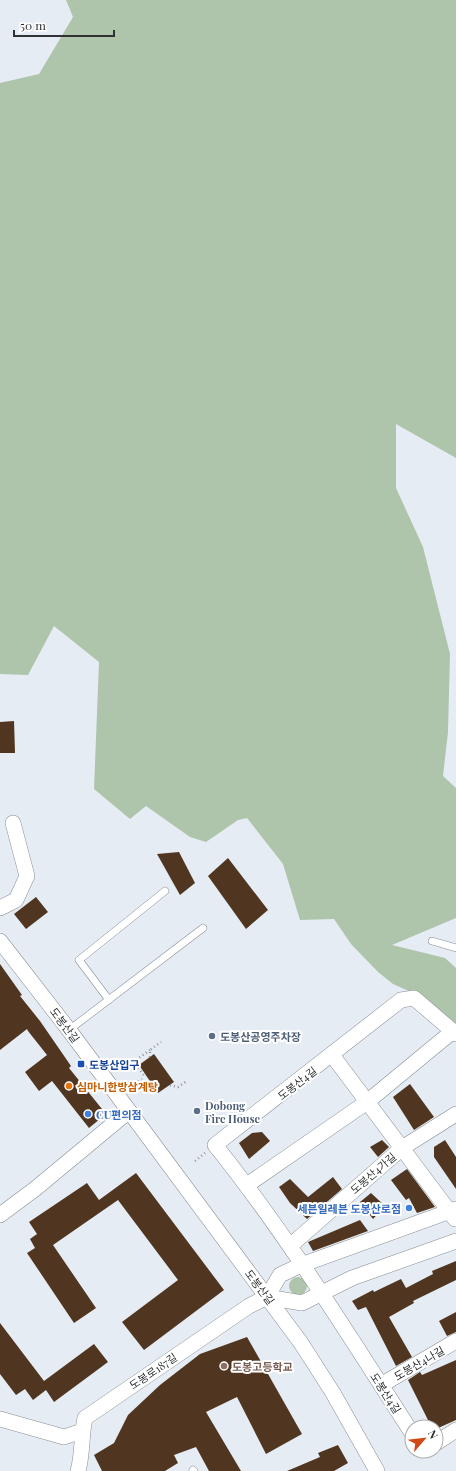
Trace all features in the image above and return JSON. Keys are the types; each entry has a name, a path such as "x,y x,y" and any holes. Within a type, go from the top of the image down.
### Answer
{"street":[{"path":"0,908 16,900 27,876 13,823"},
{"name":"도봉산길","path":"0,941 69,1030 301,1343 333,1393 377,1471"},
{"name":"도봉산4길","path":"404,1421 290,1246 247,1184 215,1145 401,1000 414,998 455,1032"},
{"path":"247,1184 367,1102 455,1032"},
{"name":"도봉산4가길","path":"332,1055 402,1148 454,1213"},
{"path":"0,1215 35,1189 129,1111"},
{"name":"도봉산4가길","path":"290,1246 402,1148 456,1114"},
{"path":"454,1213 301,1264 280,1275 267,1297 302,1303 364,1274 456,1241"},
{"name":"도봉로187길","path":"78,1471 82,1458 82,1432 85,1418 249,1306 267,1297"},
{"name":"도봉산4나길","path":"381,1385 456,1341"},
{"path":"0,1419 64,1437 82,1432"},
{"path":"444,1438 456,1430"}],"lane":[{"path":"109,1000 79,960 165,891"},
{"path":"69,1030 203,928"},
{"path":"432,942 456,948"}],"path":[{"path":"123,1069 161,1042"},
{"path":"150,1050 150,1057"},
{"path":"134,1061 143,1078 135,1084"},
{"path":"170,1085 178,1087 187,1081"}],"green space":[{"path":"66,0 456,0 456,458 396,424 396,488 423,547 450,654 448,732 443,776 456,788 456,918 392,945 445,958 456,968 456,1028 411,992 393,984 378,972 351,944 334,919 300,920 283,864 247,818 238,820 206,842 190,837 146,806 130,819 94,789 99,662 54,626 28,675 0,674 0,83 39,74 73,17"},
{"path":"294,1277 302,1277 307,1282 305,1293 302,1295 294,1295 289,1290 289,1282"}],"building":[{"path":"14,721 15,753 0,753 0,722"},
{"path":"179,852 195,883 180,895 157,854"},
{"path":"228,858 268,910 246,929 208,876"},
{"path":"36,897 48,912 26,929 14,914"},
{"path":"0,964 22,995 20,996 40,1021 71,1066 69,1068 106,1114 89,1128 52,1081 39,1091 25,1072 47,1055 27,1029 0,1050"},
{"path":"154,1054 174,1082 158,1093 139,1065"},
{"path":"410,1084 434,1117 414,1130 393,1097"},
{"path":"262,1132 270,1141 249,1159 239,1143 252,1133"},
{"path":"382,1140 389,1147 378,1157 370,1147"},
{"path":"445,1140 456,1157 456,1189 434,1157 434,1147"},
{"path":"407,1169 435,1207 417,1213 409,1198 406,1200 391,1180"},
{"path":"136,1173 224,1290 144,1350 122,1322 178,1280 118,1200 53,1245 96,1308 74,1323 27,1253 35,1248 30,1239 37,1234 29,1222 87,1183 99,1200"},
{"path":"333,1177 342,1189 307,1219 290,1203 279,1187 290,1179 308,1197"},
{"path":"371,1193 385,1206 373,1219 360,1202"},
{"path":"360,1220 368,1231 313,1251 308,1242"},
{"path":"456,1261 456,1280 413,1301 414,1303 389,1317 412,1357 396,1366 366,1307 358,1310 352,1301 373,1290 374,1292 401,1279 406,1288 433,1274 432,1271"},
{"path":"456,1312 456,1332 447,1336 439,1321"},
{"path":"0,1323 44,1381 94,1344 108,1362 54,1402 46,1390 33,1400 25,1389 16,1395 0,1374"},
{"name":"도봉고등학교","path":"247,1337 302,1434 266,1454 237,1397 206,1412 241,1471 209,1471 196,1447 174,1455 178,1463 165,1471 102,1471 94,1455 114,1443 128,1415 160,1385 200,1354"},
{"path":"456,1360 456,1420 444,1425 444,1419 428,1419 408,1380 420,1372 422,1375"},
{"path":"338,1445 348,1463 334,1471 287,1471 320,1457 318,1453"}],"place":[{"name":"도봉산공영주차장","path":"212,1036"},
{"name":"도봉산입구","path":"81,1064"},
{"name":"심마니한방삼계탕","path":"69,1086"},
{"name":"Dobong Fire House","path":"197,1111"},
{"name":"CU편의점","path":"88,1114"},
{"name":"세븐일레븐 도봉산로점","path":"409,1208"},
{"name":"도봉고등학교","path":"224,1366"}]}
